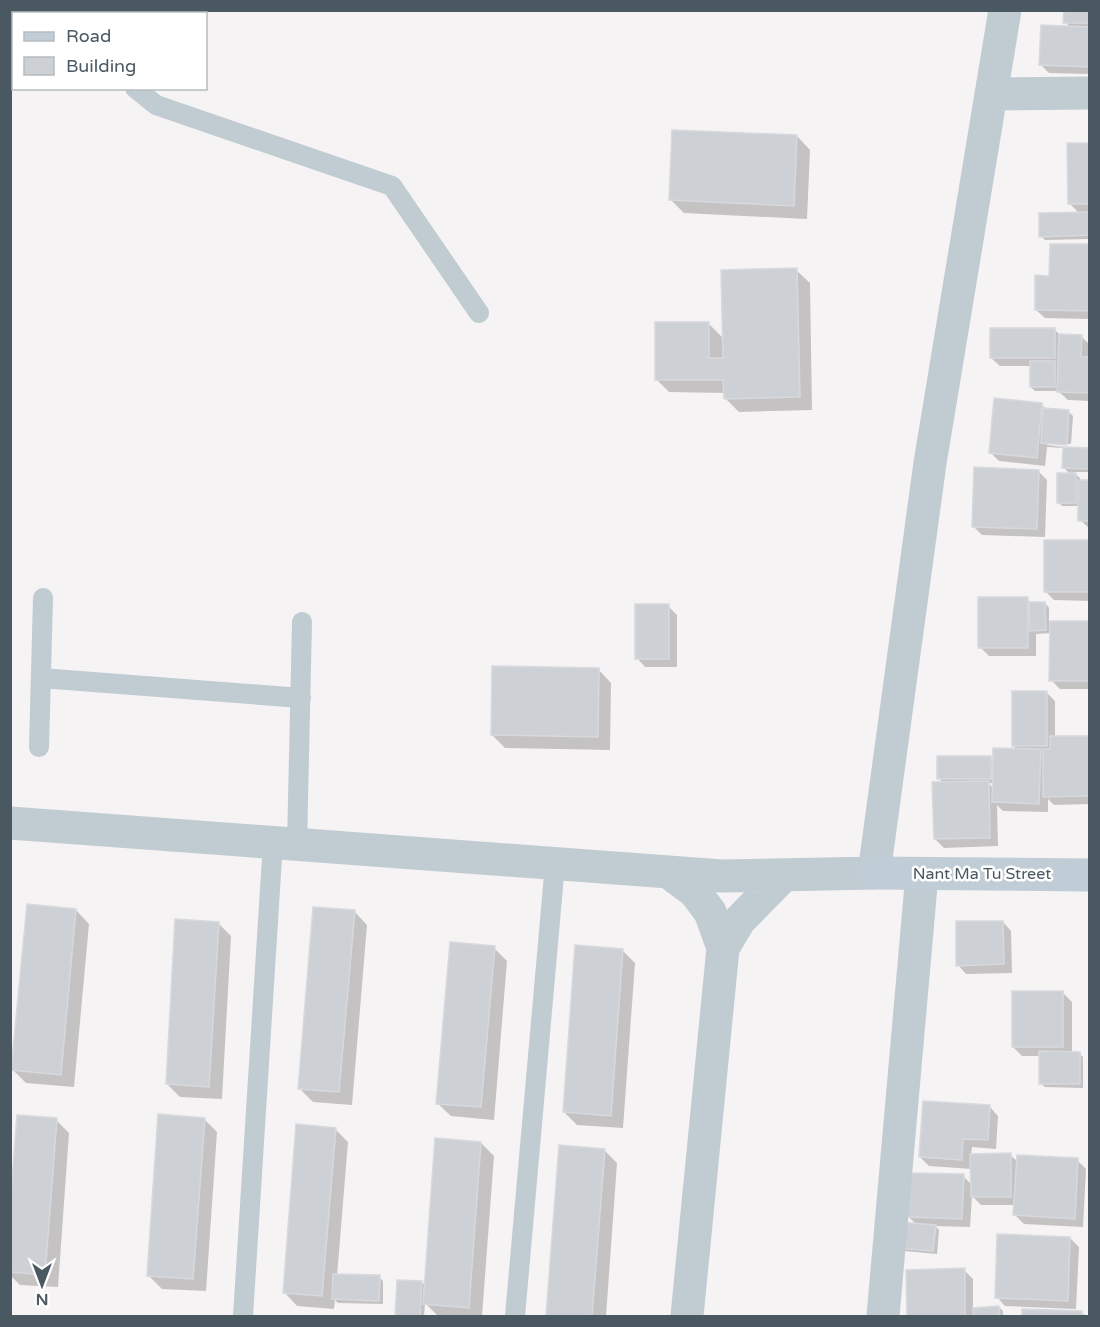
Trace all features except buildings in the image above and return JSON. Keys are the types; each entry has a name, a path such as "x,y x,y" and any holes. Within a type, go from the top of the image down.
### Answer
{"main road":[{"name":"Nant Ma Tu Street","path":"874,873 1089,875"}],"street":[{"path":"10,823 722,876 874,873 930,463 1005,10"},
{"path":"991,94 1089,93"},
{"path":"668,872 695,892 710,912 723,948"},
{"path":"883,1317 922,874"},
{"path":"687,1317 723,948 739,921 784,875"}],"lane":[{"path":"137,90 156,105 392,186 479,313"},
{"path":"39,747 43,598"},
{"path":"243,1317 300,698 302,622"},
{"path":"41,678 300,698"},
{"path":"515,1317 555,864"}]}
